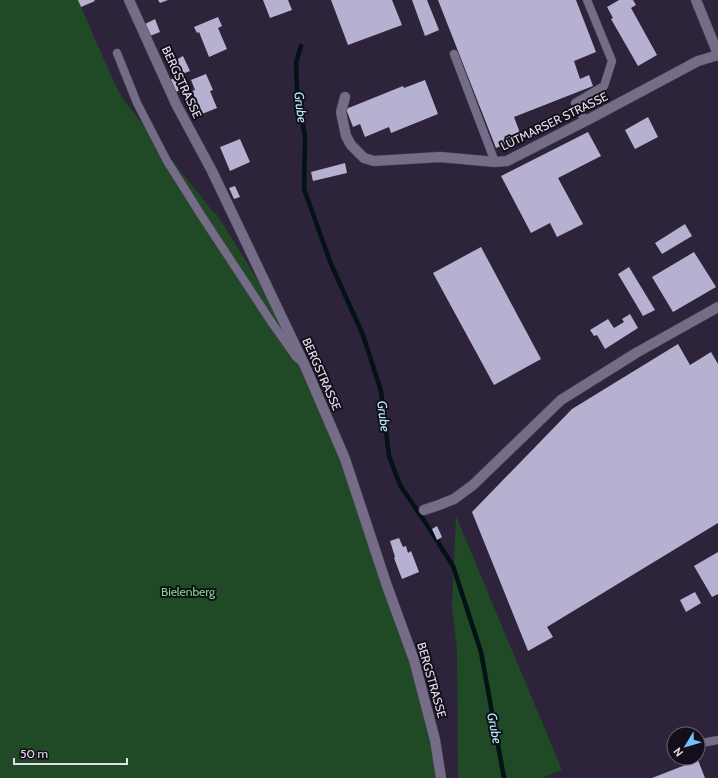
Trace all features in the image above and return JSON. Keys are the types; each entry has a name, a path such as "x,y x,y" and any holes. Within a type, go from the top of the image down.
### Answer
{"street":[{"name":"BERGSTRASSE","path":"129,0 176,104 212,171 305,366 345,459 384,578 414,660 435,740 441,778"},
{"name":"LÜTMARSER STRASSE","path":"345,97 341,112 346,136 351,145 364,158 374,162 440,157 495,162 507,160 585,121 698,61 718,54 696,0"},
{"path":"424,510 454,499 473,485 561,400 636,353 718,307"}],"lane":[{"path":"585,121 575,103 604,86 612,61 587,0"},
{"path":"117,53 137,103 167,162 272,323 296,357 305,366"},
{"path":"454,54 495,162"},
{"path":"706,742 718,740"}],"green space":[{"name":"Bielenberg","path":"0,0 78,0 122,98 214,213 216,213 279,314 327,428 380,567 416,669 439,778 0,778"},
{"path":"456,516 562,770 542,778 458,778 457,649 452,607"}],"building":[{"path":"78,0 94,0 95,1 81,7"},
{"path":"158,0 168,0 160,3"},
{"path":"263,0 288,0 292,10 270,18"},
{"path":"331,0 392,0 402,25 348,45"},
{"path":"412,0 427,0 439,30 425,36"},
{"path":"438,0 576,0 596,52 574,61 580,79 589,75 593,86 514,117 522,138 496,148"},
{"path":"619,0 633,0 636,5 631,8 657,55 638,66 611,19 613,18 607,7"},
{"path":"218,17 222,26 218,28 227,49 209,57 199,32 197,33 194,27"},
{"path":"155,19 160,32 150,36 145,24"},
{"path":"183,56 190,71 182,74 176,60"},
{"path":"206,74 213,90 210,91 217,108 202,114 192,91 195,90 191,80"},
{"path":"180,75 186,87 176,92 170,80"},
{"path":"425,80 438,114 391,133 389,127 365,137 360,124 353,127 346,109 403,86 404,88"},
{"path":"648,117 658,137 635,149 625,130"},
{"path":"588,132 601,156 558,178 583,224 557,237 550,223 531,233 501,176"},
{"path":"240,139 250,162 230,171 220,147"},
{"path":"345,163 347,173 313,181 311,172"},
{"path":"235,186 240,197 234,199 229,188"},
{"path":"685,224 692,236 662,254 655,243"},
{"path":"481,247 541,359 494,385 433,273"},
{"path":"694,252 716,287 673,312 652,277"},
{"path":"629,267 655,310 643,316 618,274"},
{"path":"630,314 638,328 605,349 597,335 594,336 590,330 608,319 614,328 624,322 622,319"},
{"path":"678,344 690,365 711,352 718,364 718,523 547,627 553,637 528,651 472,512 572,409"},
{"path":"437,526 442,537 437,540 432,529"},
{"path":"399,538 403,547 406,546 408,553 411,551 419,572 402,579 394,558 395,557 390,541"},
{"path":"718,552 718,594 712,597 694,566"},
{"path":"695,592 701,603 686,612 680,600"},
{"path":"683,766 700,766 705,778 652,778"}],"waterway":[{"name":"Grube","path":"301,46 296,63 297,90 305,137 304,189 331,264 363,335 381,391 389,456 400,485 453,566 481,652 504,778"}]}
